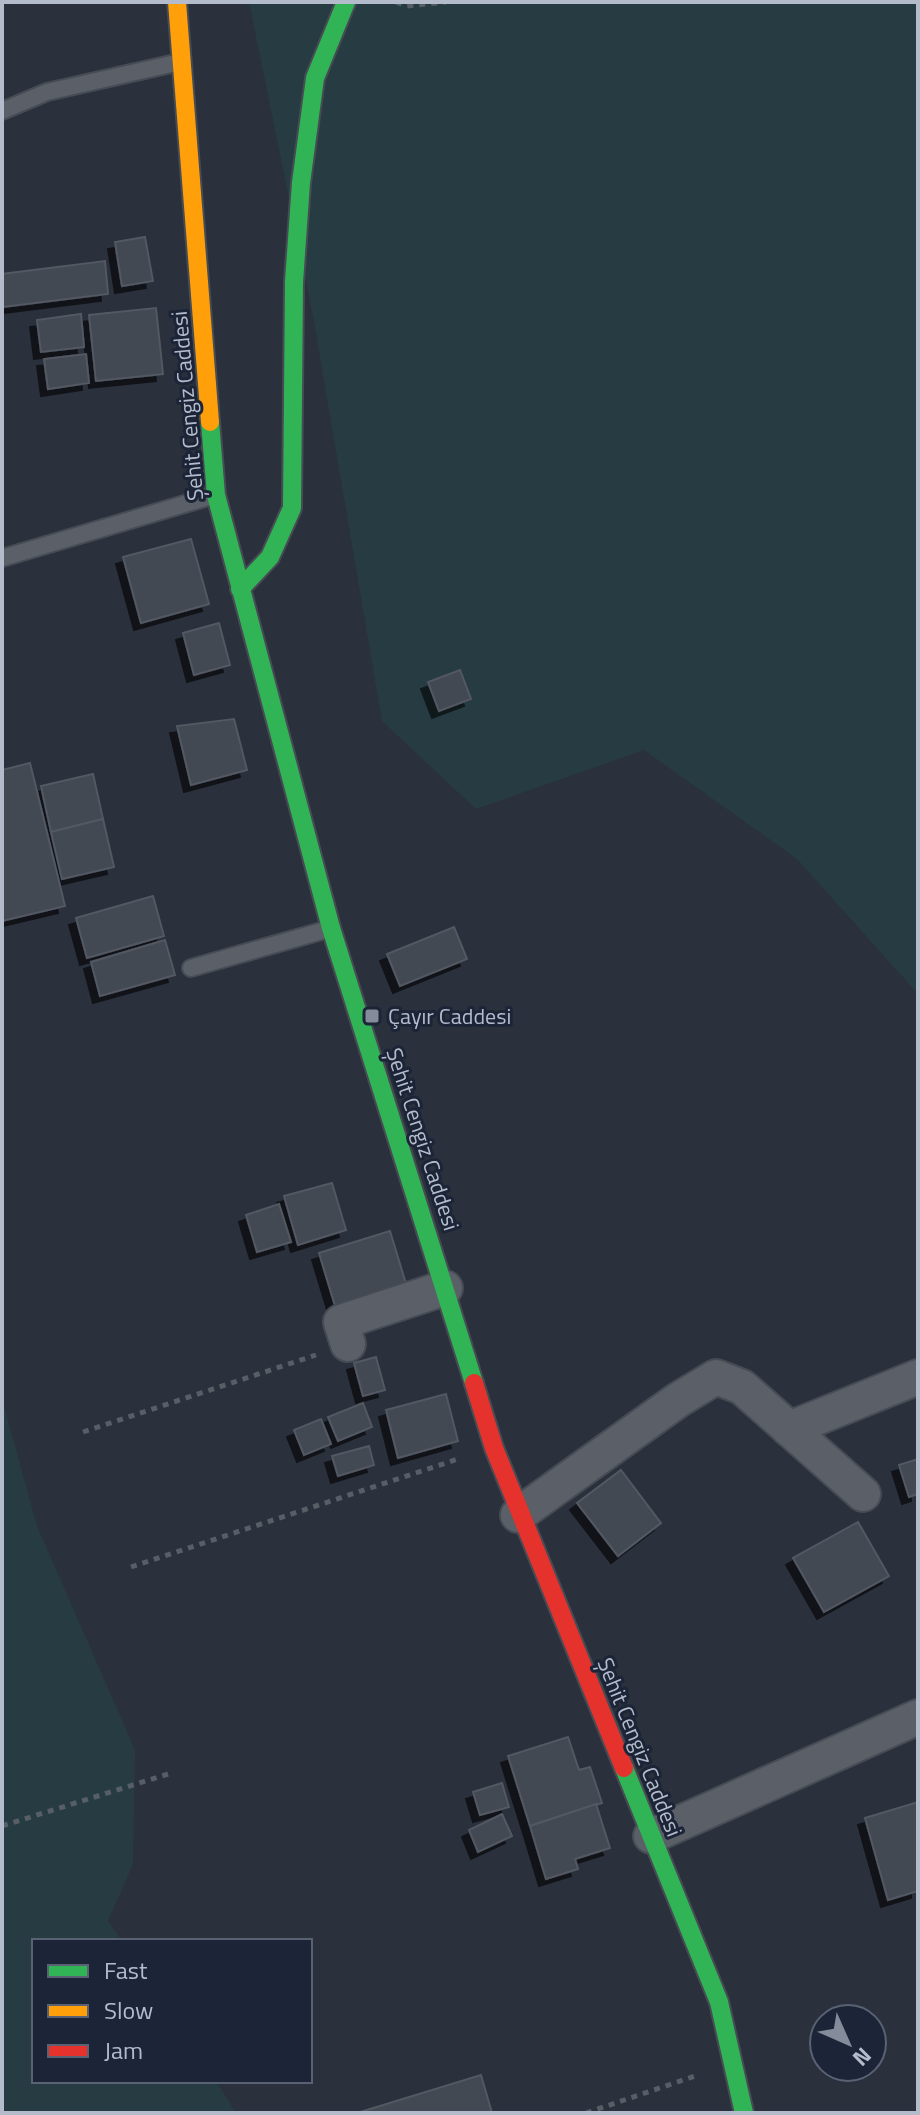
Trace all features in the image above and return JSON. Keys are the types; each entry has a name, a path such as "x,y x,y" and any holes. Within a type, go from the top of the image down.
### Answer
{"street":[{"name":"Şehit Cengiz Caddesi","path":"177,2 216,495 331,928 494,1448 518,1515 719,2002 744,2113"},
{"path":"240,589 270,557 292,508 294,282 301,183 315,78 346,2"},
{"path":"348,1344 341,1322 445,1288"},
{"path":"518,1515 678,1400 716,1377 742,1387 863,1494"},
{"path":"789,1429 918,1377"},
{"path":"651,1836 918,1717"}],"lane":[{"path":"2,111 47,92 182,62"},
{"path":"2,558 216,495"},
{"path":"191,968 331,928"}],"path":[{"path":"396,2 407,6 446,2"},
{"path":"83,1432 348,1344"},
{"path":"131,1567 494,1448"},
{"path":"2,1826 168,1774"},
{"path":"586,2113 733,2062"}],"green space":[{"path":"249,2 918,2 918,994 797,859 644,750 476,809 382,721 313,316"},
{"path":"2,1399 37,1526 135,1750 133,1864 108,1921 121,1939 32,1939 32,2083 217,2083 236,2113 2,2113"}],"building":[{"path":"145,237 153,281 122,286 115,242"},
{"path":"105,261 108,294 2,307 2,274"},
{"path":"156,308 163,374 96,381 89,315"},
{"path":"81,314 84,347 41,352 37,320"},
{"path":"86,354 89,383 48,389 44,359"},
{"path":"191,539 209,604 141,623 123,557"},
{"path":"219,623 230,665 194,675 183,633"},
{"path":"460,670 471,699 439,711 428,682"},
{"path":"234,719 247,770 191,785 177,726"},
{"path":"30,763 65,906 2,921 2,770"},
{"path":"93,774 103,819 51,832 41,786"},
{"path":"103,819 114,867 62,879 51,832"},
{"path":"153,896 164,936 87,958 76,918"},
{"path":"454,927 467,959 400,986 387,954"},
{"path":"165,940 175,975 100,996 91,962"},
{"path":"332,1183 346,1230 298,1245 284,1196"},
{"path":"279,1204 291,1242 257,1252 246,1215"},
{"path":"390,1231 407,1287 336,1309 319,1253"},
{"path":"376,1357 385,1390 363,1396 354,1363"},
{"path":"446,1394 458,1441 398,1458 386,1410"},
{"path":"363,1403 372,1427 338,1441 328,1417"},
{"path":"321,1419 331,1444 304,1455 294,1430"},
{"path":"369,1446 374,1465 338,1476 332,1456"},
{"path":"918,1459 918,1494 909,1497 899,1465"},
{"path":"621,1470 661,1523 618,1556 577,1503"},
{"path":"858,1522 889,1576 824,1612 793,1558"},
{"path":"568,1737 579,1770 590,1767 602,1803 530,1826 508,1756"},
{"path":"502,1783 509,1807 480,1815 473,1792"},
{"path":"918,1802 918,1891 888,1900 865,1818"},
{"path":"596,1804 610,1848 575,1859 578,1869 546,1879 530,1826"},
{"path":"502,1814 512,1836 478,1852 469,1830"},
{"path":"481,2075 492,2113 357,2113"}],"traffic: fast":[{"path":"240,589 270,557 292,508 294,282 301,183 315,78 346,2"},
{"path":"210,422 216,495 331,928 474,1383"},
{"path":"624,1768 719,2002 744,2113"}],"traffic: slow":[{"path":"177,2 210,422"}],"traffic: jam":[{"path":"474,1383 494,1448 624,1768"}],"place":[{"name":"Çayır Caddesi","path":"372,1016"}]}
